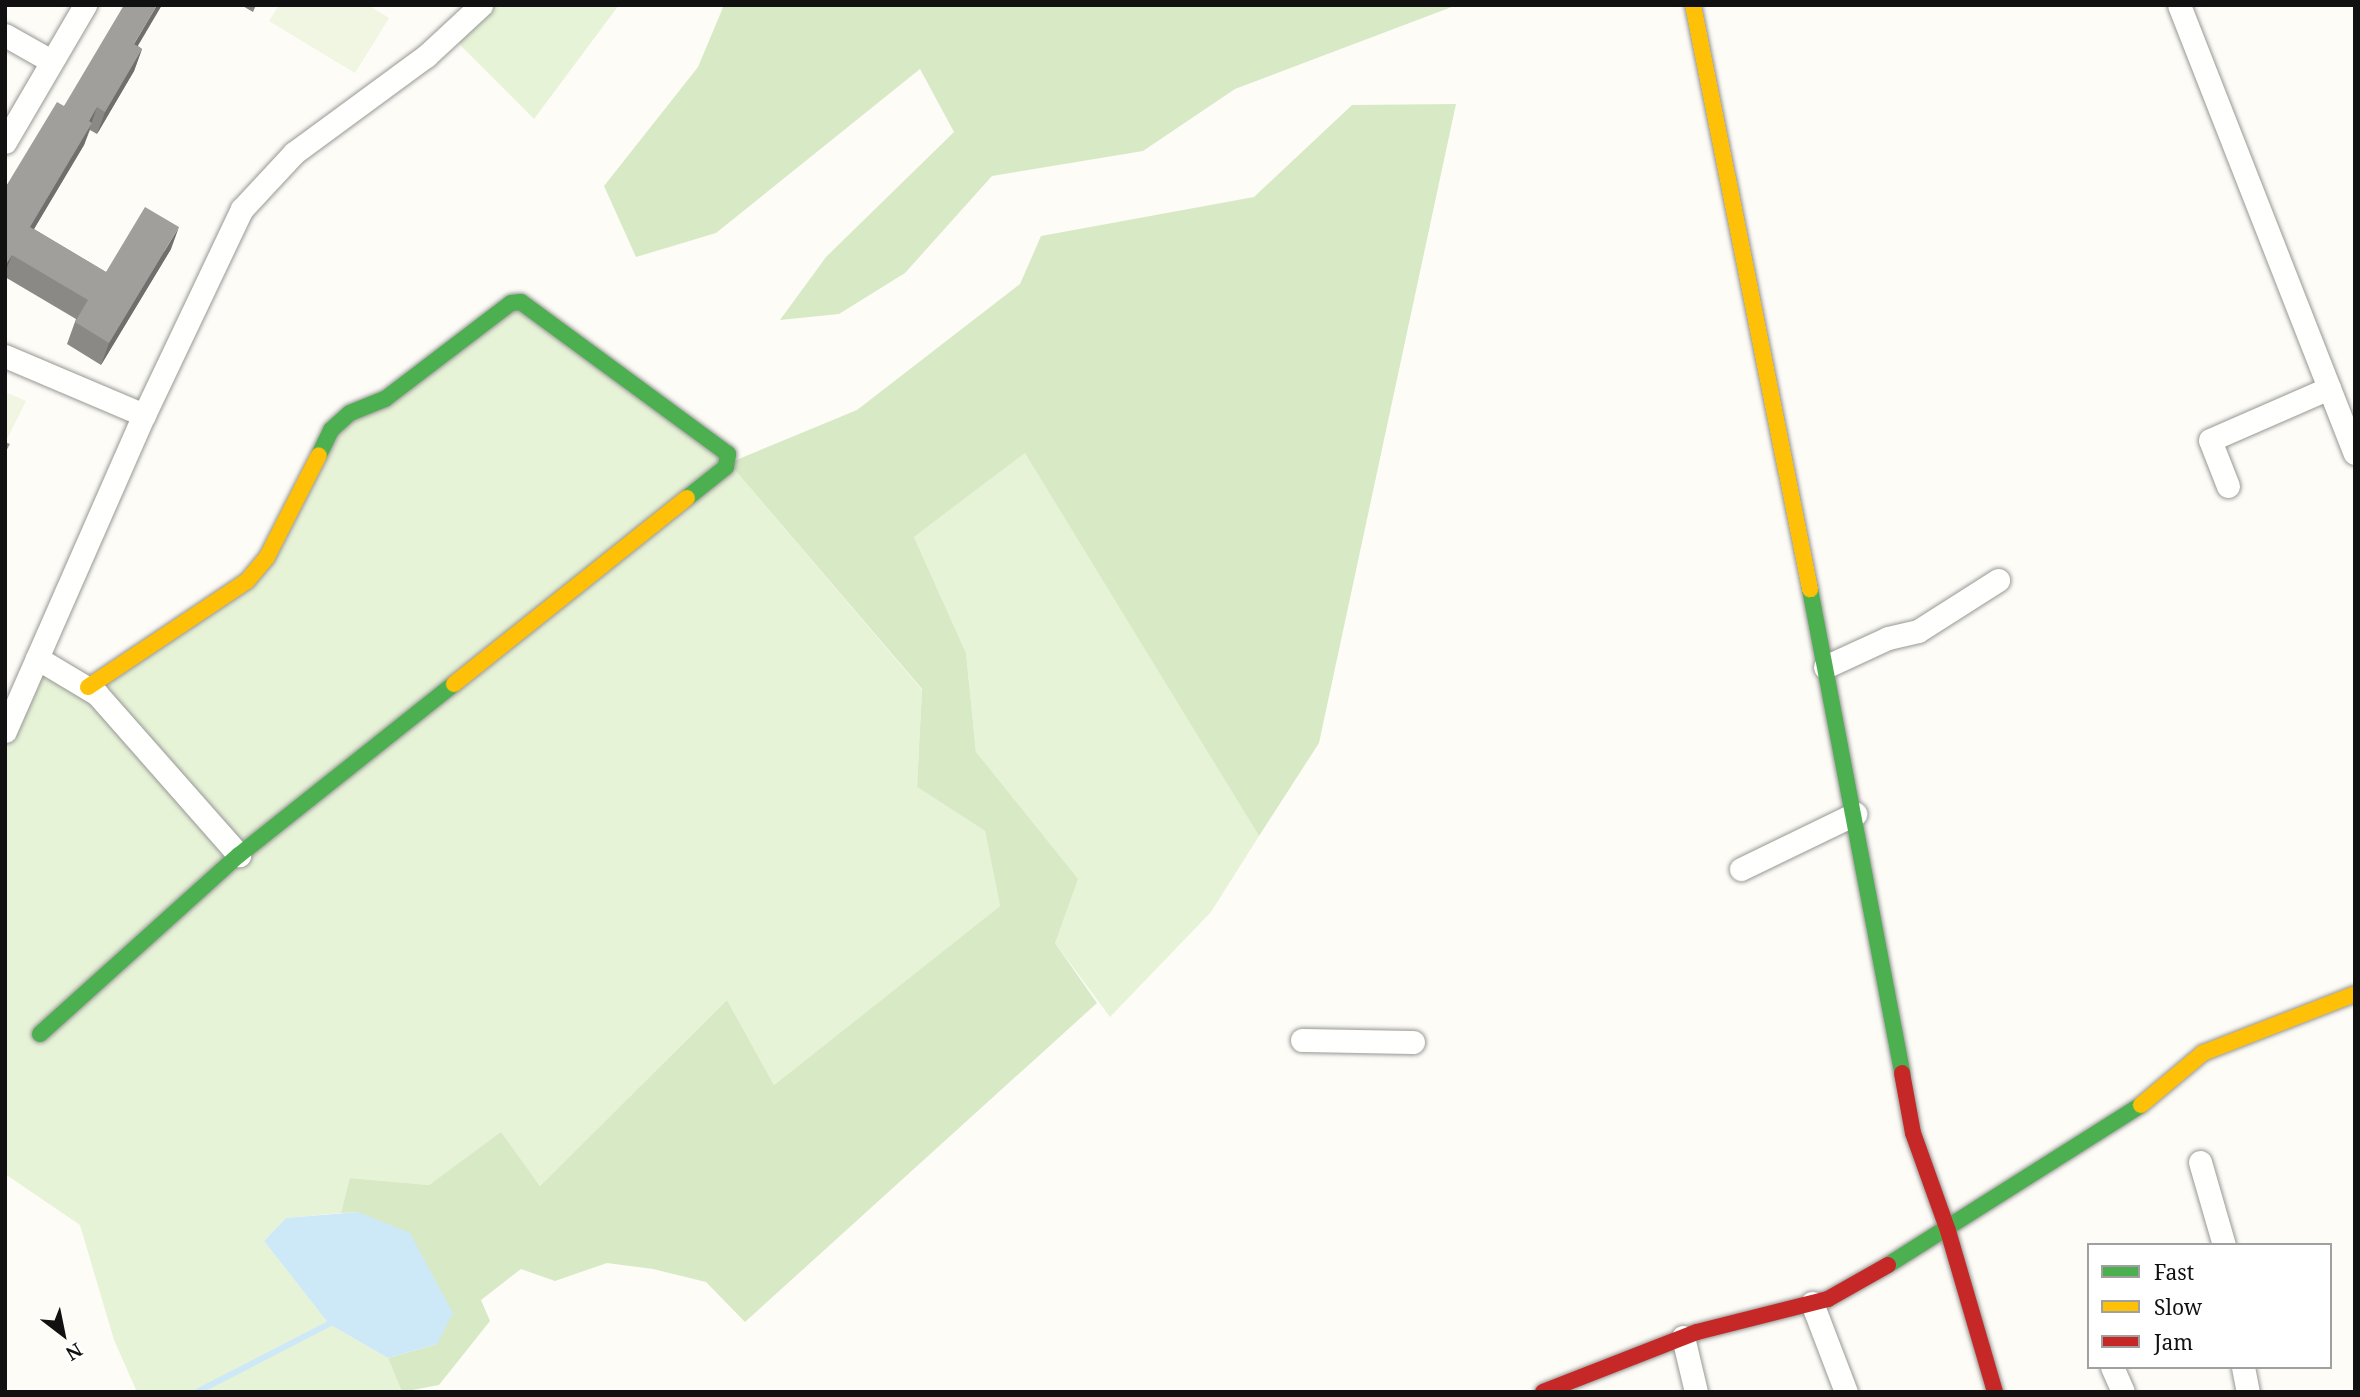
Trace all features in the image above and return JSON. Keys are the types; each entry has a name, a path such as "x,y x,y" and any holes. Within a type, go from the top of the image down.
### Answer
{"street":[{"path":"5,142 85,5"},
{"path":"5,731 144,415 242,209 263,181 426,56 481,5"},
{"path":"1693,5 1855,814 1913,1133 1948,1231 1995,1392"},
{"path":"2179,5 2353,445"},
{"path":"5,35 51,61"},
{"path":"40,1034 239,855 709,481 729,463 728,454 521,303 511,303 385,399 350,413 331,430 267,557 247,582 88,687"},
{"path":"5,356 144,415"},
{"path":"2228,486 2210,440 2329,388"},
{"path":"1825,667 1888,638 1918,631 1998,580"},
{"path":"37,658 88,687 239,855"},
{"path":"1741,869 1855,814"},
{"path":"1555,1390 1683,1337 1828,1299 1948,1231 2097,1129 2121,1121 2203,1053 2355,994"},
{"path":"1302,1040 1413,1042"},
{"path":"2200,1162 2223,1243"},
{"path":"1812,1303 1846,1392"},
{"path":"1683,1337 1696,1392"},
{"path":"2113,1369 2123,1392"},
{"path":"2242,1369 2248,1392"}],"green space":[{"path":"279,5 368,5 389,18 355,73 269,21"},
{"path":"478,5 619,5 534,119 461,46 453,31"},
{"path":"724,5 1457,5 1235,89 1143,151 992,176 905,273 839,314 780,320 826,257 954,132 920,69 716,233 636,257 604,186 698,67"},
{"path":"1456,104 1319,743 1259,836 1025,453 914,537 966,653 976,752 1078,879 1055,943 1097,1003 745,1322 706,1282 653,1269 607,1263 555,1281 521,1269 481,1300 490,1321 439,1385 402,1392 388,1358 437,1344 358,1212 341,1213 350,1178 429,1185 501,1132 540,1186 727,1000 774,1085 1000,906 985,831 917,787 922,689 729,463 857,410 1020,284 1041,236 1254,197 1352,105"},
{"path":"511,303 729,463 922,690 917,787 985,831 1000,906 774,1085 727,1000 540,1186 501,1133 429,1185 351,1178 341,1213 286,1218 264,1241 329,1324 388,1358 402,1392 137,1392 114,1340 80,1225 5,1174 5,731 37,658 88,687 257,571 341,419"},
{"path":"5,392 26,401 5,443"},
{"path":"1026,452 1259,836 1211,912 1110,1017 1055,943 1007,793 976,752 966,653 914,537"}],"water":[{"path":"358,1212 410,1233 453,1313 437,1344 388,1358 329,1324 264,1241 286,1218"}],"building":[{"path":"124,5 157,5 134,44 142,49 105,112 97,107 89,121 92,123 30,227 106,272 145,207 179,227 109,343 75,322 88,300 12,255 5,266 5,188 57,102 64,106"}],"waterway":[{"path":"197,1392 329,1324"}],"traffic: fast":[{"path":"319,455 331,430 350,413 385,399 511,303 521,302 728,454 726,467 687,498"},
{"path":"1810,589 1902,1073"},
{"path":"40,1034 239,855 454,684"},
{"path":"1888,1265 2141,1105"}],"traffic: slow":[{"path":"1693,5 1810,589"},
{"path":"88,687 247,581 267,557 319,455"},
{"path":"454,684 687,498"},
{"path":"2141,1105 2203,1053 2355,994"}],"traffic: jam":[{"path":"1902,1073 1913,1133 1948,1231 1995,1392"},
{"path":"1543,1392 1697,1332 1828,1299 1888,1265"}]}
